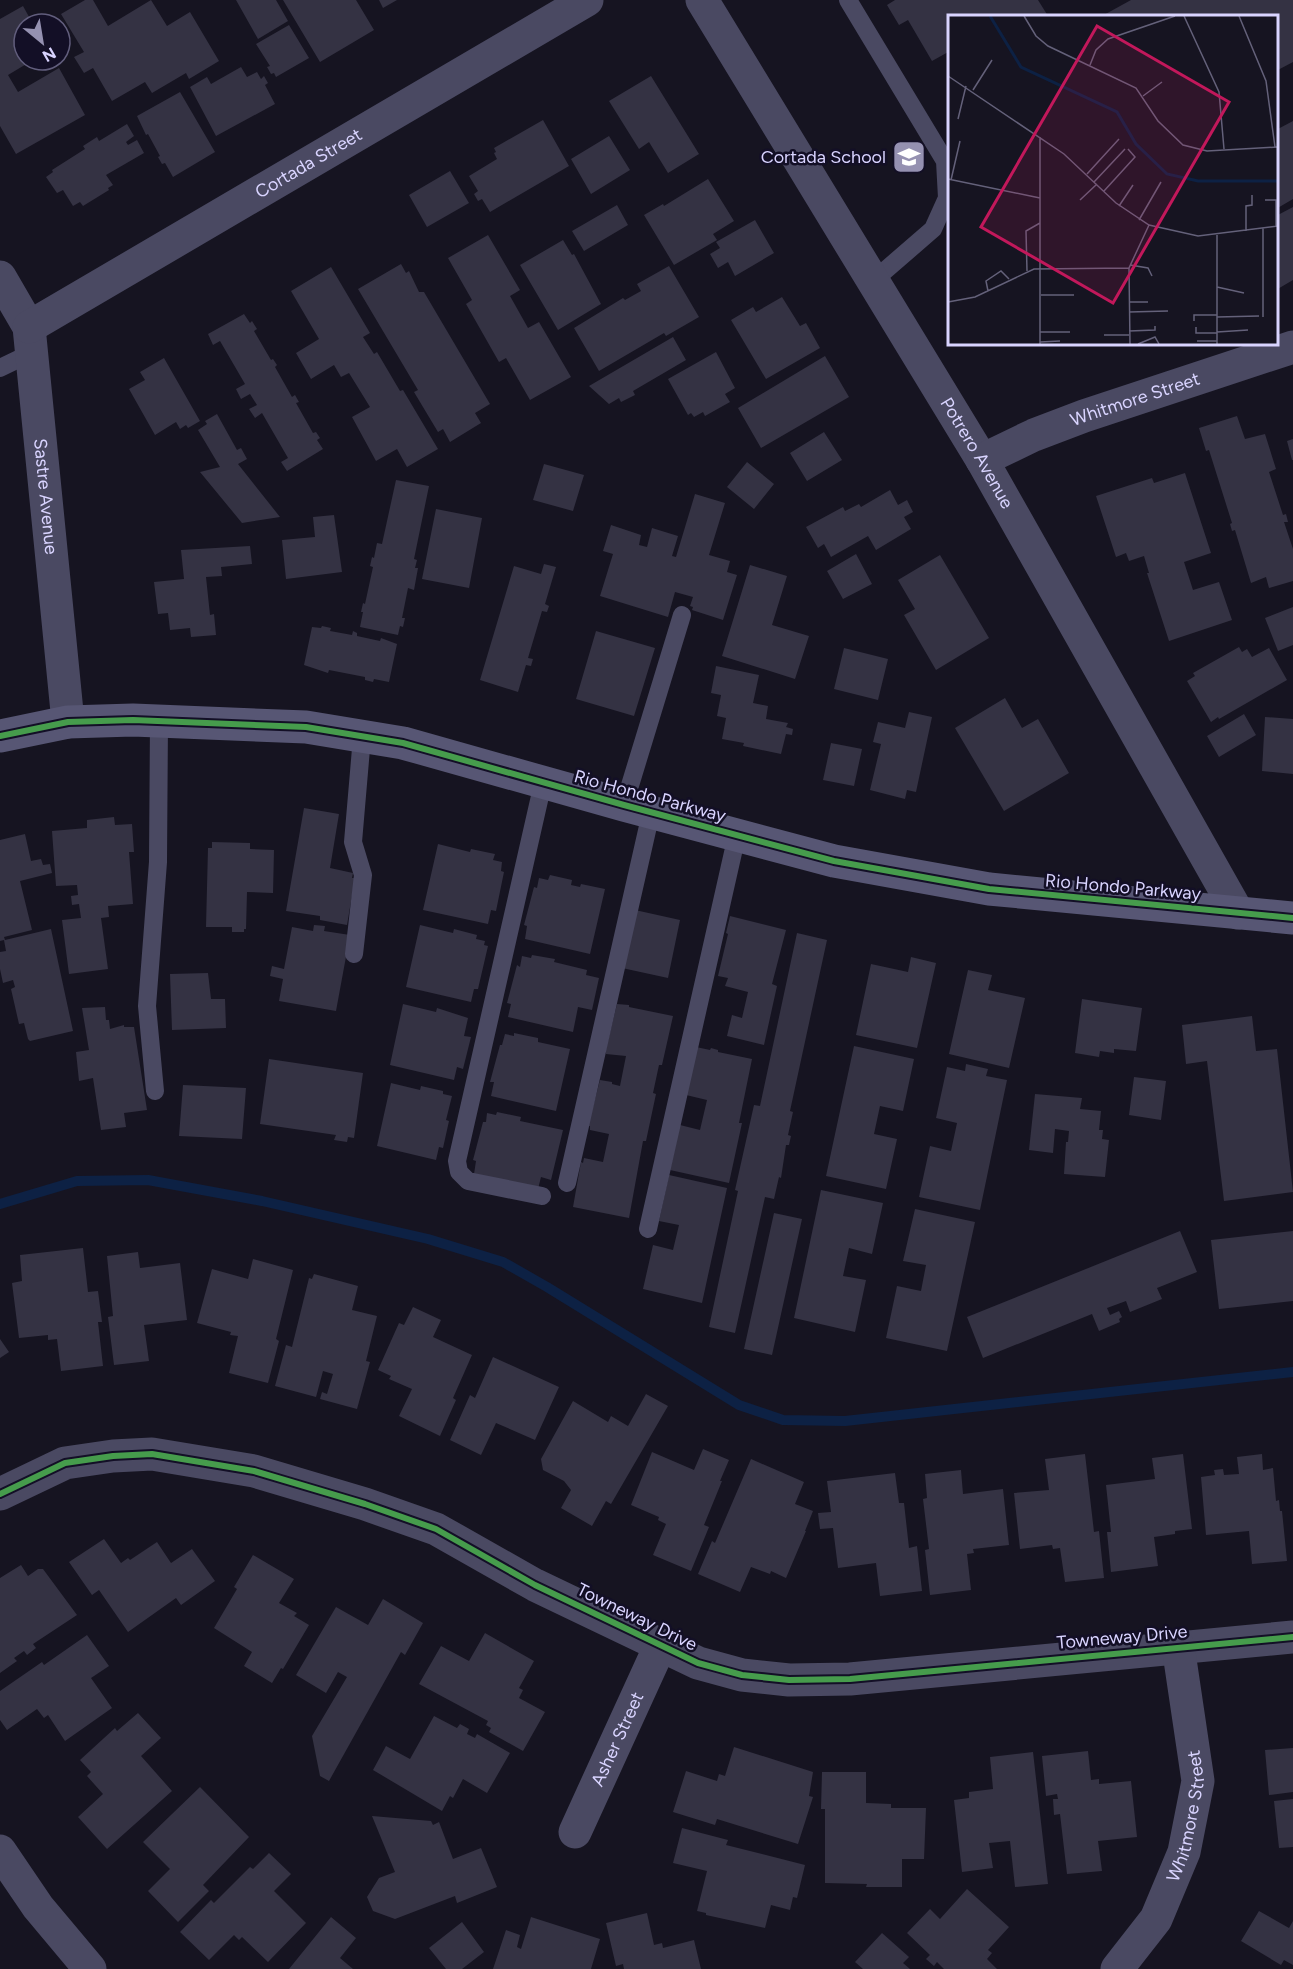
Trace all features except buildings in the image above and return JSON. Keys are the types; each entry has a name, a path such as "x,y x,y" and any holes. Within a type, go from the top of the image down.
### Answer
{"street":[{"name":"Cortada Street","path":"30,340 587,0"},
{"name":"Potrero Avenue","path":"702,0 982,460 1238,913"},
{"name":"Sastre Avenue","path":"0,277 30,340 68,722"},
{"name":"Whitmore Street","path":"982,460 1034,435 1084,416 1293,347"},
{"name":"Rio Hondo Parkway","path":"0,736 68,722 159,722 306,727 403,743 834,861 989,889 1293,918"},
{"name":"Towneway Drive","path":"0,1494 65,1463 113,1456 152,1454 255,1471 365,1504 436,1529 535,1585 660,1646 698,1663 742,1675 789,1680 850,1678 1293,1637"},
{"name":"Asher Street","path":"575,1832 660,1646"},
{"name":"Whitmore Street","path":"1117,1969 1156,1919 1184,1852 1198,1781 1178,1646"},
{"path":"0,1851 38,1907 90,1969"}],"lane":[{"path":"848,0 945,161 947,198 933,229 873,281"},
{"path":"0,368 30,340"},
{"path":"567,1183 638,809 682,615"},
{"path":"155,1091 147,1006 158,862 159,722"},
{"path":"354,954 363,875 353,842 362,737"},
{"path":"542,1196 468,1181 459,1172 457,1161 543,783"},
{"path":"648,1229 737,835"}],"waterway":[{"path":"0,1204 77,1181 148,1180 262,1201 428,1239 503,1262 739,1405 783,1420 845,1421 1293,1372"}],"cycle path":[{"path":"0,736 68,722 133,720 306,727 403,743 834,861 989,889 1293,918"},
{"path":"0,1494 65,1463 113,1456 152,1454 254,1471 365,1504 436,1529 535,1585 698,1663 742,1675 789,1680 850,1679 1293,1637"}],"place":[{"name":"Cortada School","path":"909,157"}]}
